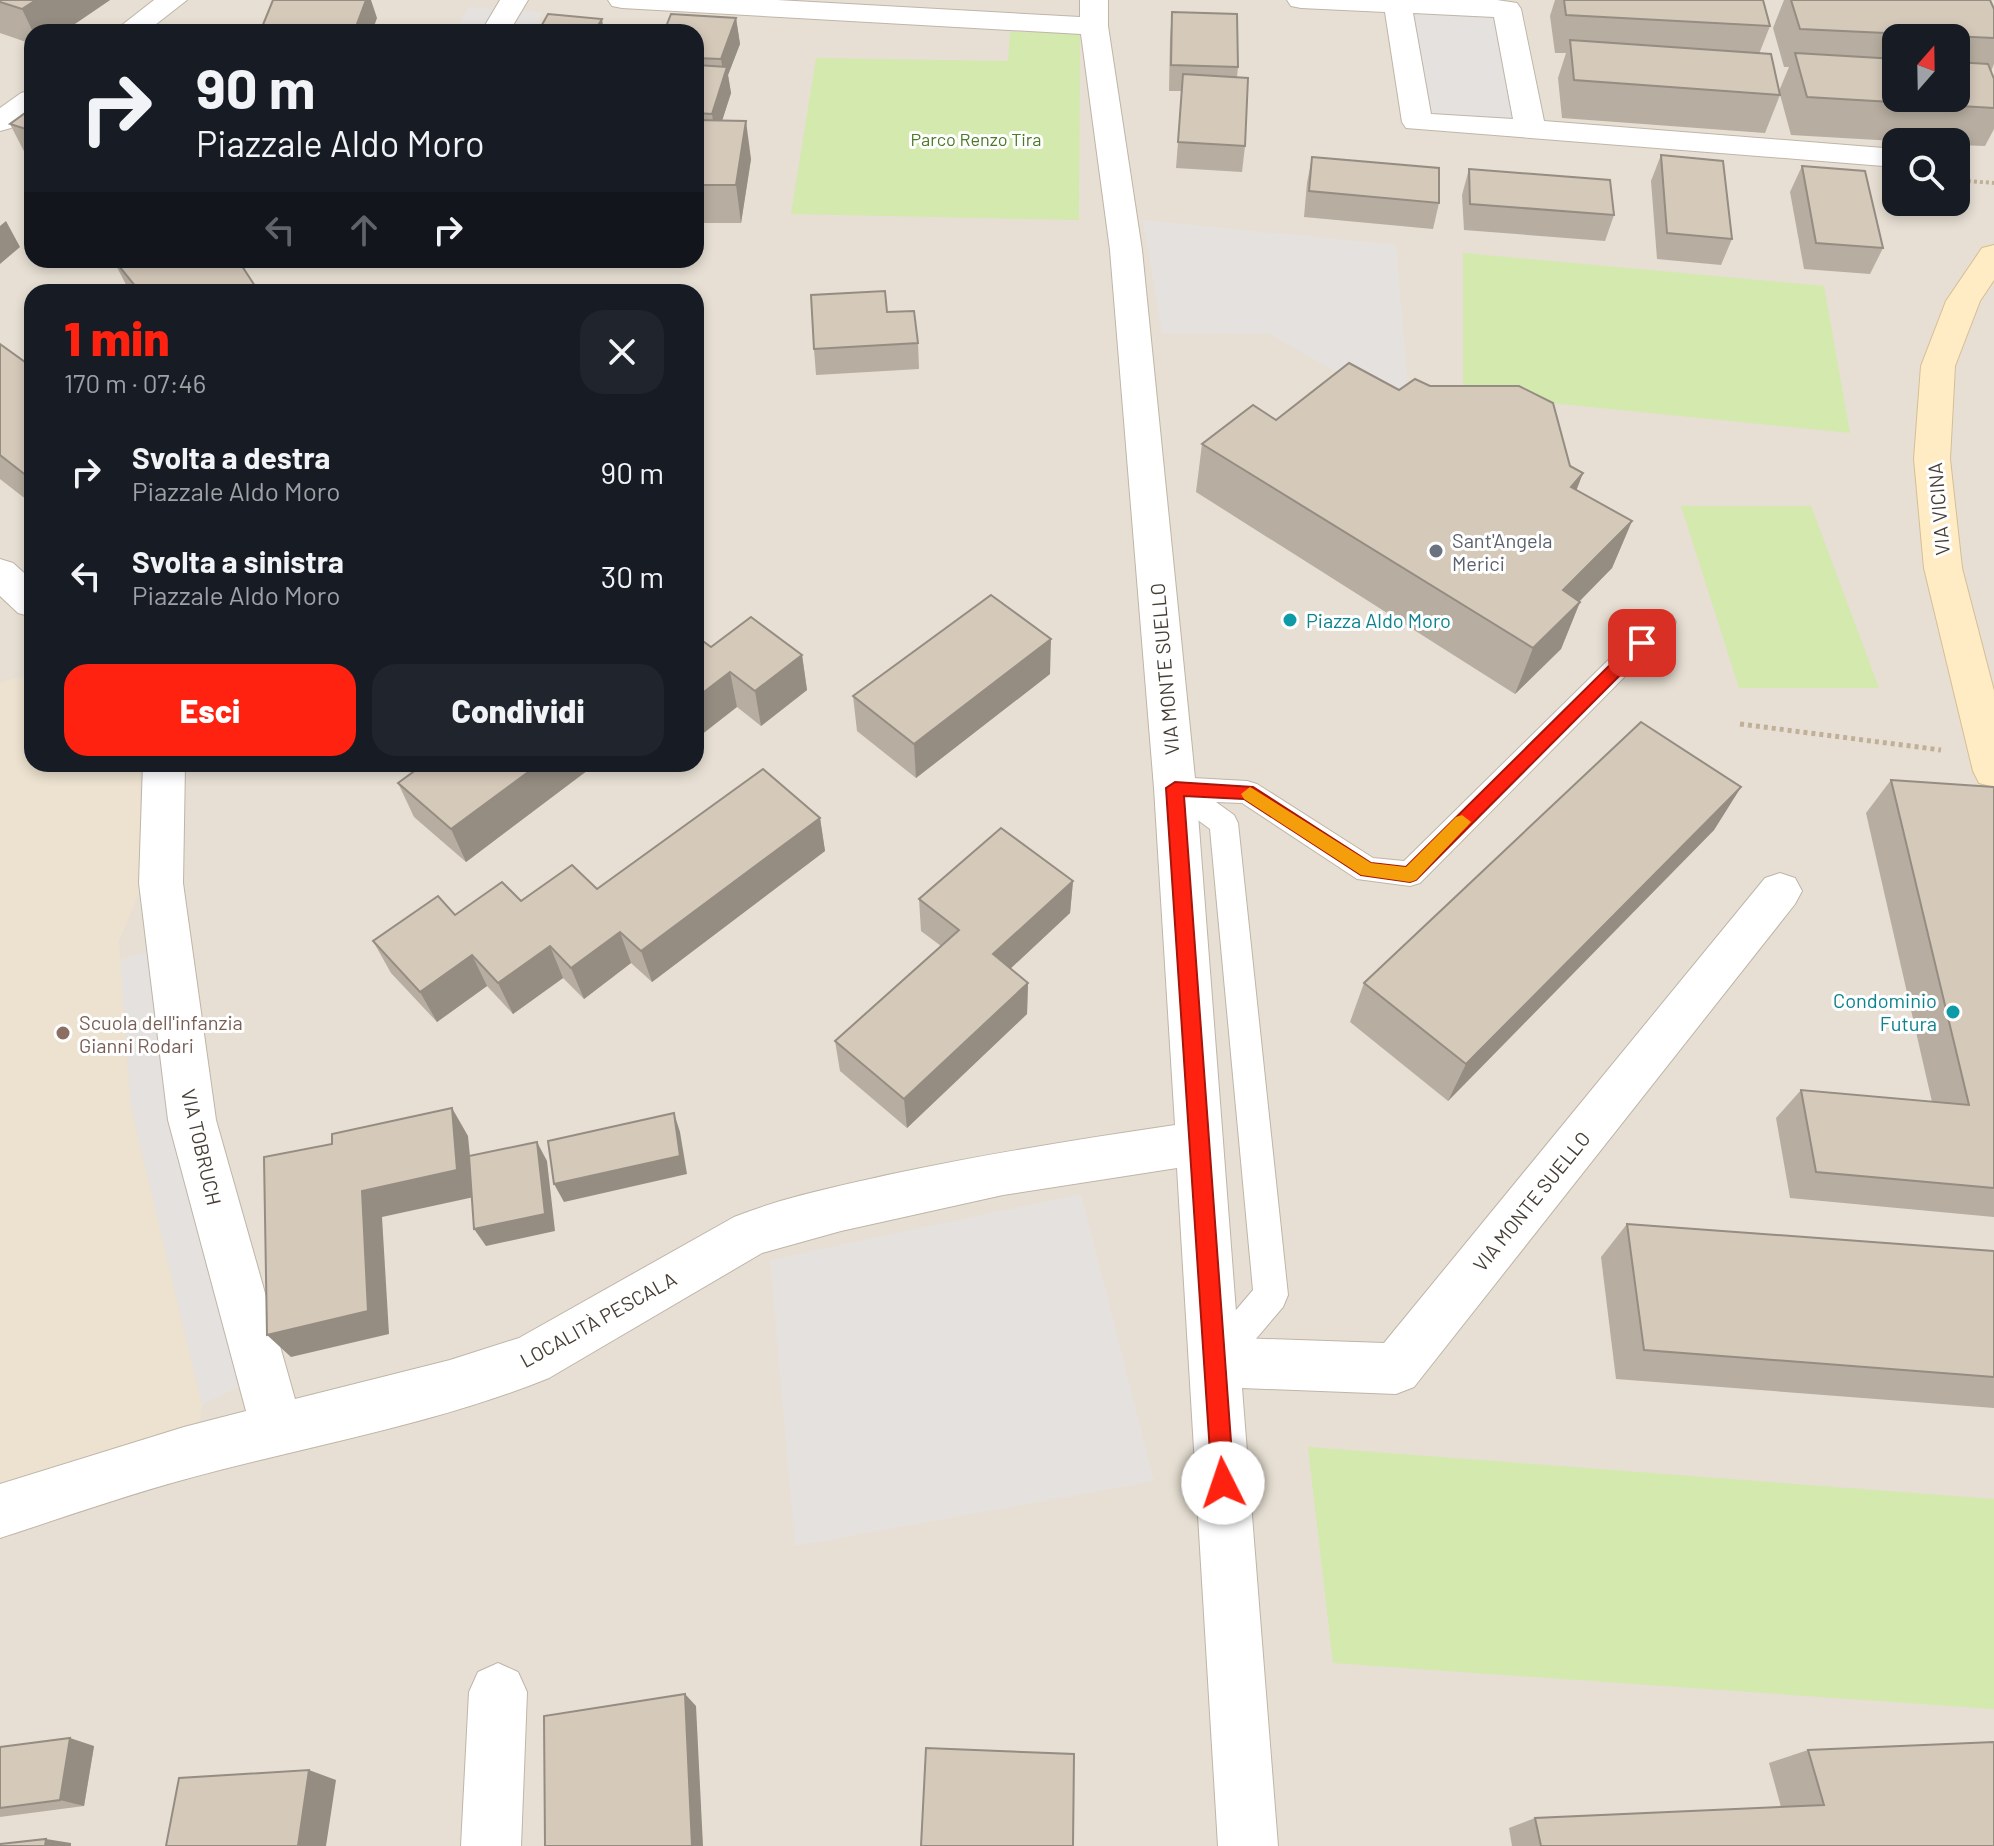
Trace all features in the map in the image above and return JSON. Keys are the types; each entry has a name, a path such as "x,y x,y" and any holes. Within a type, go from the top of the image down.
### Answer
{"street":[{"path":"138,24 173,0"},
{"path":"500,24 514,0"},
{"name":"VIA MONTE SUELLO","path":"622,0 1094,13 1126,250 1175,788 1197,1143 1248,1846"},
{"path":"1301,0 1507,9 1530,129"},
{"path":"1398,6 1417,122 1882,157"},
{"path":"0,122 24,105"},
{"name":"VIA VICINA","path":"1994,255 1963,301 1938,366 1932,459 1943,568 1994,771"},
{"path":"0,573 24,596"},
{"name":"VIA TOBRUCH","path":"164,772 161,883 192,1120 277,1428"},
{"name":"VIA MONTE SUELLO","path":"1214,1362 1396,1369 1780,891"},
{"name":"LOCALITÀ PESCALA","path":"0,1511 277,1428 450,1386 531,1360 751,1233 841,1208 1003,1173 1197,1143"},
{"path":"491,1846 498,1692"}],"lane":[{"path":"1175,788 1247,792 1367,870 1410,874 1663,622"},
{"path":"1175,788 1224,823 1271,1295 1214,1362"}],"path":[{"path":"1970,181 1994,183"},
{"path":"1740,724 1939,750"}],"shaded area":[{"path":"0,0 1994,0 1994,1846 0,1846"},
{"path":"1398,6 1507,9 1530,129 1417,122"},
{"path":"469,7 543,12 536,24 459,24"},
{"path":"1143,220 1396,245 1409,400 1383,399 1270,334 1162,333"},
{"name":"Scuola dell'infanzia Gianni Rodari","path":"24,677 24,772 139,772 142,886 119,941 131,1106 202,1405 199,1425 0,1489 0,682"},
{"path":"153,950 243,1385 202,1405 131,1107 120,960"},
{"path":"1081,1194 1154,1481 795,1546 770,1260"}],"green space":[{"name":"Parco Renzo Tira","path":"1010,32 1080,33 1079,220 791,214 816,58 1008,61"},
{"path":"1463,253 1824,286 1850,433 1463,394"},
{"path":"1681,506 1811,506 1879,688 1739,688"},
{"path":"1308,1447 1994,1499 1994,1709 1333,1663"}],"building":[{"path":"0,0 36,0 22,9"},
{"path":"273,0 366,0 357,24 263,24"},
{"path":"1564,0 1763,0 1770,26 1566,15"},
{"path":"1791,0 1990,0 1994,9 1994,38 1970,37 1970,24 1882,24 1882,33 1800,29"},
{"path":"1172,12 1237,14 1238,67 1171,65"},
{"path":"548,14 602,19 599,24 542,24"},
{"path":"671,14 736,18 721,59 704,58 704,24 667,24"},
{"path":"1570,40 1771,54 1780,95 1574,80"},
{"path":"1795,53 1882,58 1882,101 1807,97"},
{"path":"1970,63 1988,64 1994,79 1994,108 1970,107"},
{"path":"704,66 727,67 712,114 704,114"},
{"path":"1183,74 1248,78 1245,146 1178,142"},
{"path":"24,114 24,128 10,124"},
{"path":"704,120 746,121 736,185 704,185"},
{"path":"1661,155 1723,161 1732,239 1667,233"},
{"path":"1312,157 1439,168 1439,203 1309,191"},
{"path":"1802,166 1865,171 1883,248 1816,243"},
{"path":"1469,169 1610,180 1614,215 1470,204"},
{"path":"120,268 243,268 254,284 134,284"},
{"path":"885,291 887,312 914,311 918,343 814,349 811,295"},
{"path":"0,344 24,361 24,474 0,455"},
{"name":"Sant'Angela Merici","path":"1349,363 1399,390 1415,379 1430,386 1519,386 1553,403 1570,466 1583,473 1571,487 1632,521 1563,590 1580,602 1533,648 1202,444 1253,405 1276,420"},
{"path":"991,595 1051,639 914,744 853,696"},
{"path":"751,617 802,655 755,691 730,672 704,692 704,642 711,647"},
{"path":"1641,722 1741,787 1466,1064 1364,983"},
{"path":"763,769 820,818 641,951 620,932 571,968 550,946 498,983 472,955 420,992 373,941 438,896 455,915 502,882 521,901 572,865 597,889"},
{"path":"413,772 528,772 451,829 398,783"},
{"name":"Condominio Futura","path":"1891,780 1994,787 1994,1188 1816,1172 1801,1090 1969,1105"},
{"path":"1001,828 1073,881 993,954 1028,983 904,1099 835,1041 959,930 919,899"},
{"path":"452,1108 457,1170 362,1191 368,1311 267,1335 264,1157 332,1144 332,1134"},
{"path":"674,1113 680,1156 554,1184 548,1141"},
{"path":"537,1142 545,1214 474,1229 469,1156"},
{"path":"1627,1224 1994,1251 1994,1377 1644,1350"},
{"path":"685,1694 692,1846 545,1846 544,1716"},
{"path":"70,1738 60,1800 0,1808 0,1747"},
{"path":"1994,1742 1994,1846 1541,1846 1535,1818 1824,1805 1808,1750"},
{"path":"926,1748 1074,1754 1073,1846 921,1846"},
{"path":"309,1770 298,1846 166,1846 179,1778"},
{"path":"46,1839 45,1846 0,1846 0,1844"}],"slow traffic":[{"path":"1250,794 1367,870 1410,874 1462,822"}],"place":[{"name":"Sant'Angela Merici","path":"1436,551"},
{"name":"Piazza Aldo Moro","path":"1290,620"},
{"name":"Condominio Futura","path":"1953,1012"},
{"name":"Scuola dell'infanzia Gianni Rodari","path":"63,1033"}],"route":[{"path":"1223,1483 1197,1143 1175,788 1247,792 1367,870 1410,874 1642,643"}]}
